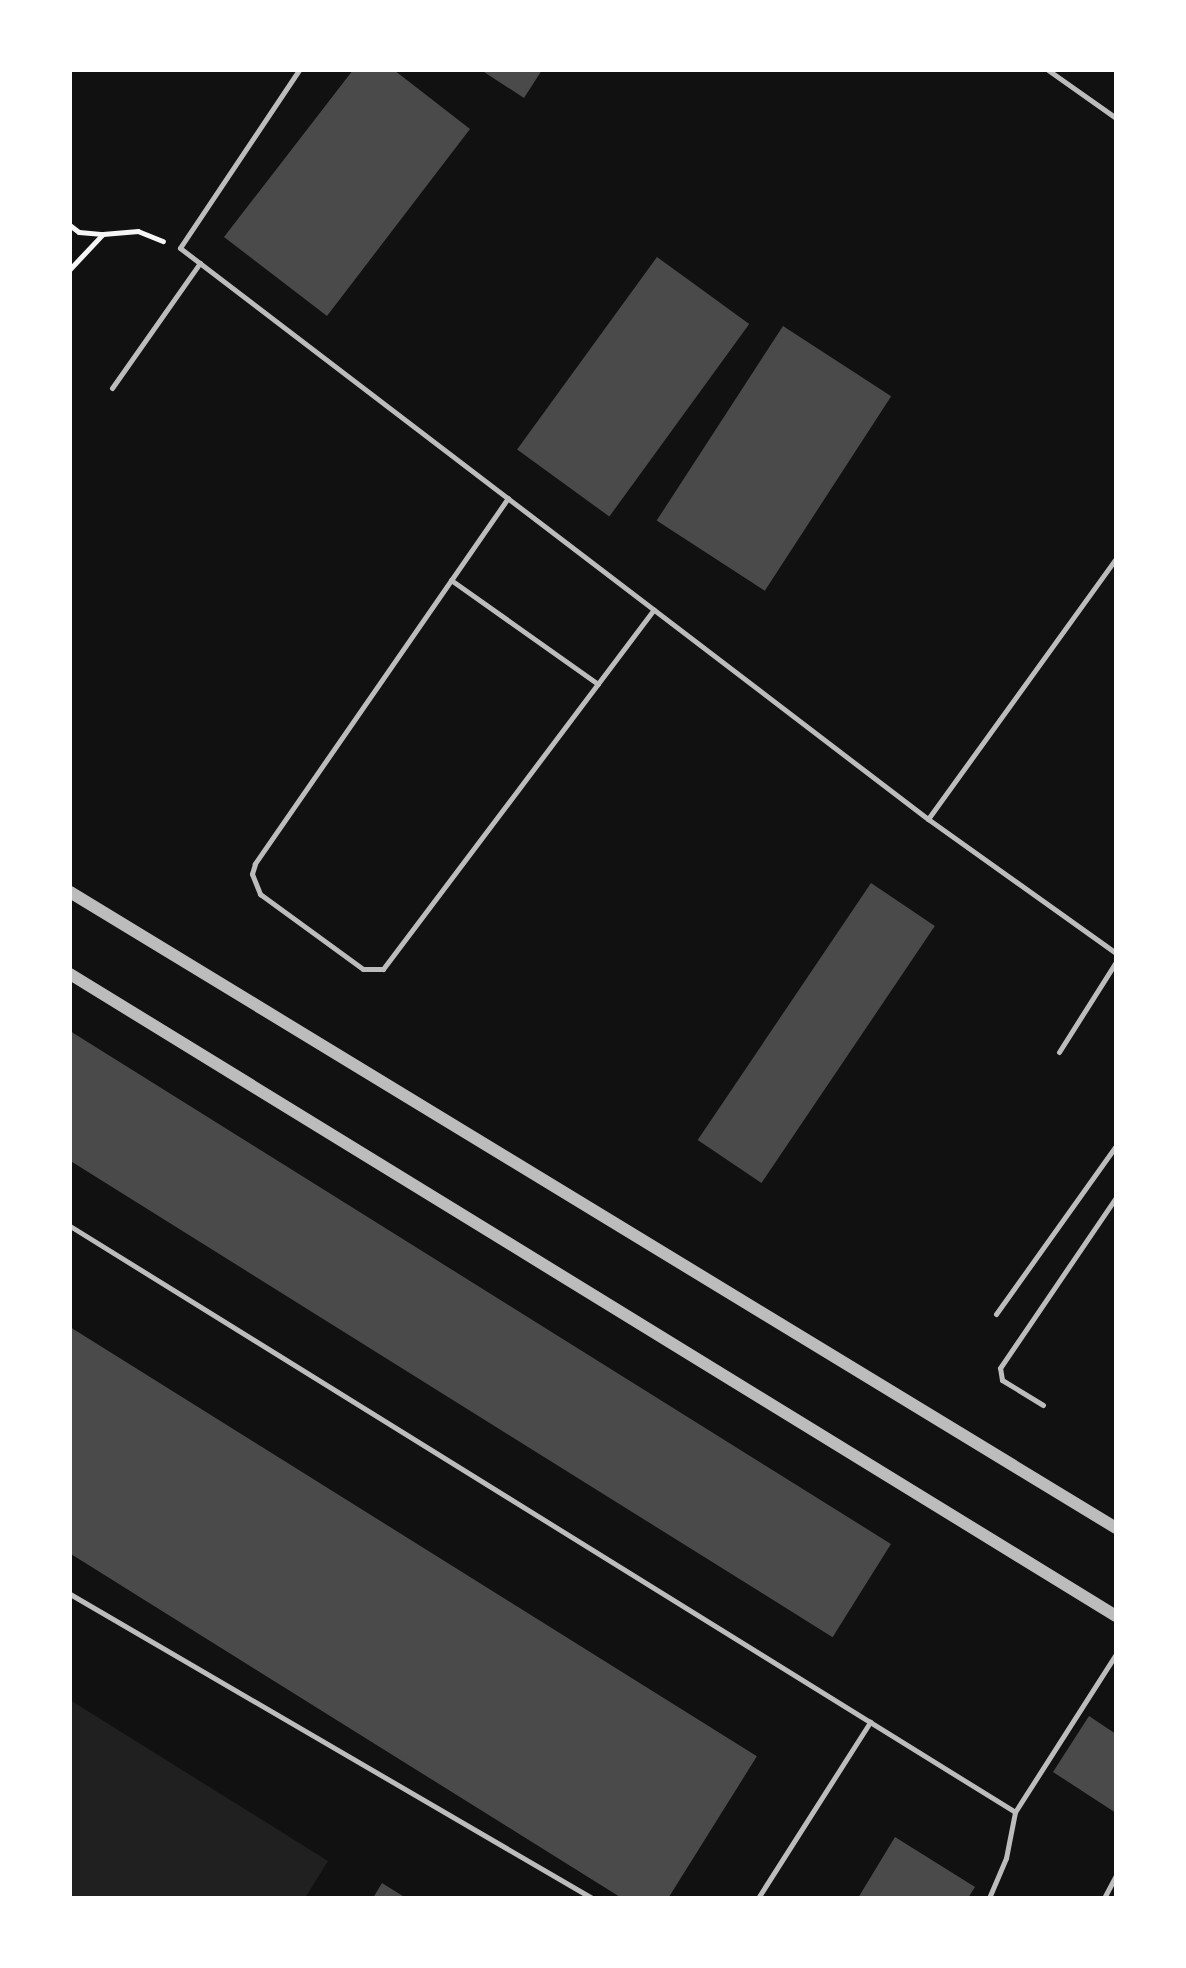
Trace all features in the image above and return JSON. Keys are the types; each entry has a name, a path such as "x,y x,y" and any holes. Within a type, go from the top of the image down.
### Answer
{"street":[{"path":"70,892 1116,1528"},
{"path":"70,974 1116,1616"}],"lane":[{"path":"299,70 180,248 928,819 1115,951"},
{"path":"1048,70 1116,118"},
{"path":"112,388 200,263"},
{"path":"508,498 253,874 260,894 363,968 374,972 394,961 654,610"},
{"path":"928,819 1116,558"},
{"path":"452,580 598,684"},
{"path":"1059,1052 1116,962"},
{"path":"996,1314 1116,1146"},
{"path":"1043,1405 1002,1380 1000,1368 1114,1205 1116,1197"},
{"path":"70,1226 1015,1812"},
{"path":"70,1594 592,1898"},
{"path":"989,1898 1006,1858 1015,1812 1116,1654"},
{"path":"758,1898 870,1722"},
{"path":"1104,1898 1116,1875"}],"path":[{"path":"70,225 79,232 103,234 138,231 180,248"},
{"path":"70,269 103,234"}],"shaded area":[{"path":"70,1700 328,1861 305,1898 70,1898"}],"building":[{"path":"353,70 394,70 470,129 327,316 224,237"},
{"path":"481,70 542,70 524,98"},
{"path":"657,257 749,324 609,517 517,450"},
{"path":"783,326 891,396 765,591 657,521"},
{"path":"871,883 935,926 761,1183 698,1140"},
{"path":"70,1031 891,1544 833,1637 70,1161"},
{"path":"70,1327 757,1756 668,1898 621,1898 70,1553"},
{"path":"1089,1716 1116,1734 1116,1813 1053,1772"},
{"path":"895,1837 975,1887 968,1898 858,1898"},
{"path":"382,1883 406,1898 373,1898"}]}
